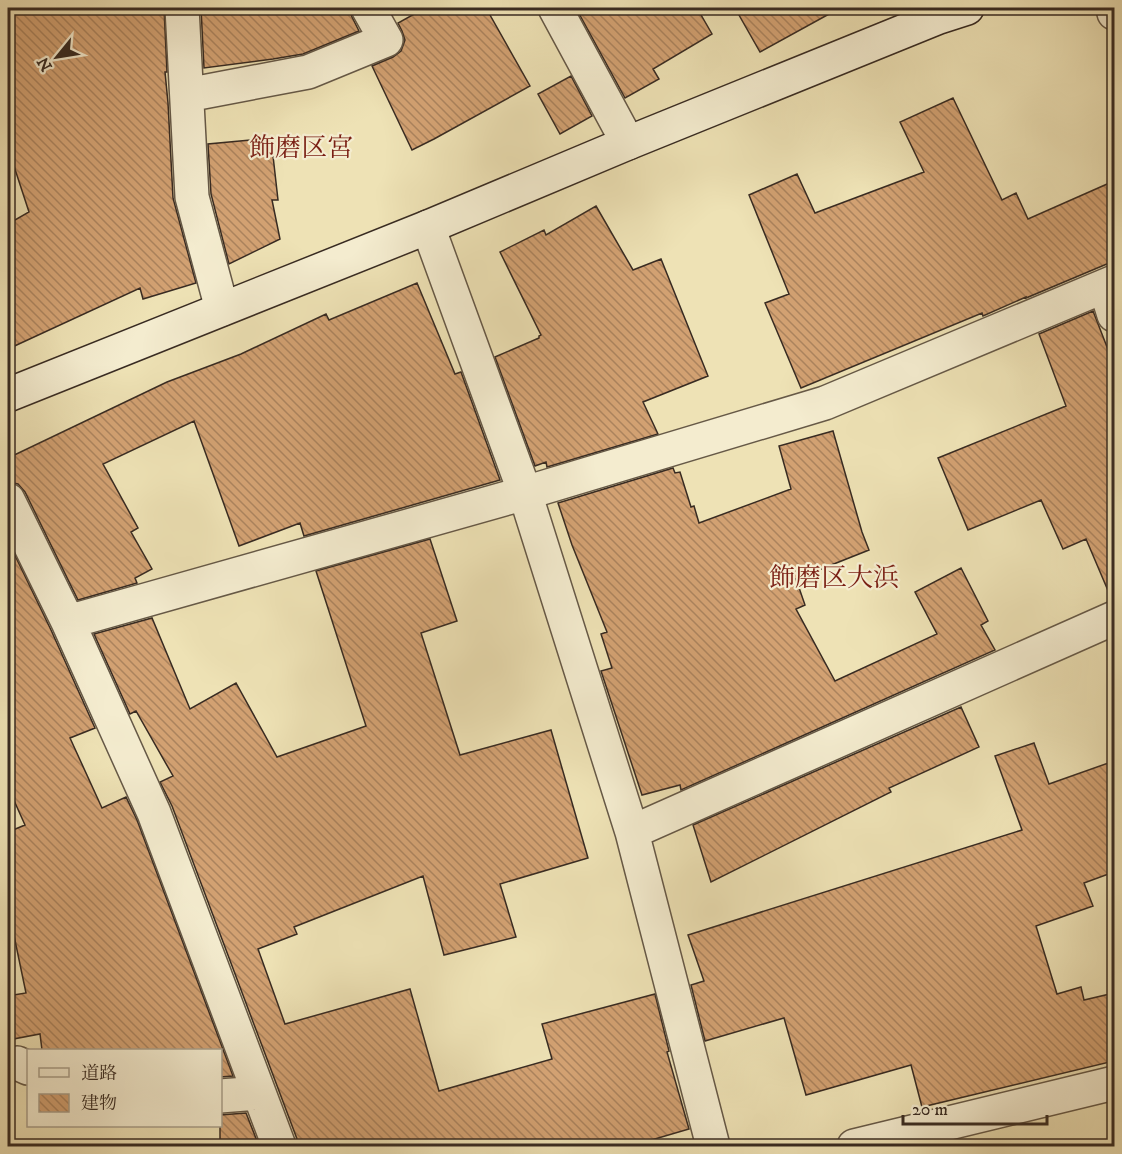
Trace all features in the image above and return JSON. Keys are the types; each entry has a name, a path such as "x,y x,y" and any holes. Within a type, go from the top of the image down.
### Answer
{"street":[{"path":"182,8 192,197 222,309"},
{"path":"187,95 308,72 386,40 368,8"},
{"path":"555,8 627,143"},
{"path":"8,395 428,227 627,143 939,17 967,8"},
{"path":"1113,8 1114,13"},
{"path":"428,227 525,492 632,832 713,1146"},
{"path":"68,622 525,492 825,403 1111,295"},
{"path":"8,500 68,622 154,813 279,1146"},
{"path":"632,832 1114,618"},
{"path":"8,1065 17,1063 27,1068"},
{"path":"854,1146 1114,1083"},
{"path":"222,1096 259,1093"}],"building":[{"path":"8,8 164,8 167,72 165,72 173,198 196,283 143,299 140,288 8,349 8,224 29,212 8,148"},
{"path":"201,8 349,8 359,31 303,54 204,68"},
{"path":"425,8 486,8 530,86 412,150 372,66 401,51 405,40 398,23"},
{"path":"576,8 697,8 712,34 653,69 659,79 625,98"},
{"path":"735,8 840,8 760,52"},
{"path":"571,76 592,116 560,134 538,94"},
{"path":"953,98 1002,200 1016,193 1028,219 1114,181 1114,261 801,388 765,303 789,294 749,195 797,174 815,213 924,172 900,122"},
{"path":"271,138 278,200 272,200 280,239 229,264 211,194 208,144"},
{"path":"596,206 633,270 661,259 708,376 643,402 658,434 547,467 546,462 535,466 495,357 539,338 541,335 500,252 544,230 546,235"},
{"path":"417,283 455,374 461,372 500,480 304,536 300,523 239,546 194,421 103,464 138,528 131,532 152,569 135,578 137,583 78,600 25,492 18,484 8,482 8,458 167,382 241,354 326,314 329,320"},
{"path":"1093,311 1114,365 1114,600 1112,600 1086,539 1063,549 1041,500 968,530 938,458 1066,406 1039,334"},
{"path":"833,431 869,550 796,579 805,605 796,609 835,681 937,634 915,592 961,568 988,621 981,625 995,650 681,790 680,785 642,795 601,671 612,668 601,634 607,632 572,545 558,503 673,468 675,473 680,472 691,507 694,506 699,523 791,489 779,446"},
{"path":"430,539 457,621 421,633 460,755 551,730 588,858 500,884 516,937 444,955 423,876 294,927 297,934 258,949 285,1024 410,989 439,1091 552,1059 542,1024 655,994 669,1051 667,1052 689,1129 631,1146 297,1146 297,1139 172,806 160,782 173,776 136,711 130,714 94,634 152,618 190,709 236,683 277,757 366,726 316,571"},
{"path":"8,541 95,728 70,738 102,808 126,797 137,820 233,1076 222,1077 222,1049 42,1049 40,1034 8,1040 8,996 26,993 8,907 8,832 25,825 8,787"},
{"path":"961,707 979,747 889,788 891,792 711,882 693,825"},
{"path":"1034,743 1049,784 1114,761 1114,872 1084,883 1093,906 1036,926 1057,994 1081,987 1084,1000 1114,993 1114,1061 922,1107 911,1065 806,1095 784,1018 705,1041 691,985 704,981 688,935 1022,830 995,756"},
{"path":"246,1113 259,1146 220,1146 222,1115"}],"district":[{"name":"飾磨区宮","path":"301,148"},
{"name":"飾磨区大浜","path":"834,578"}]}
